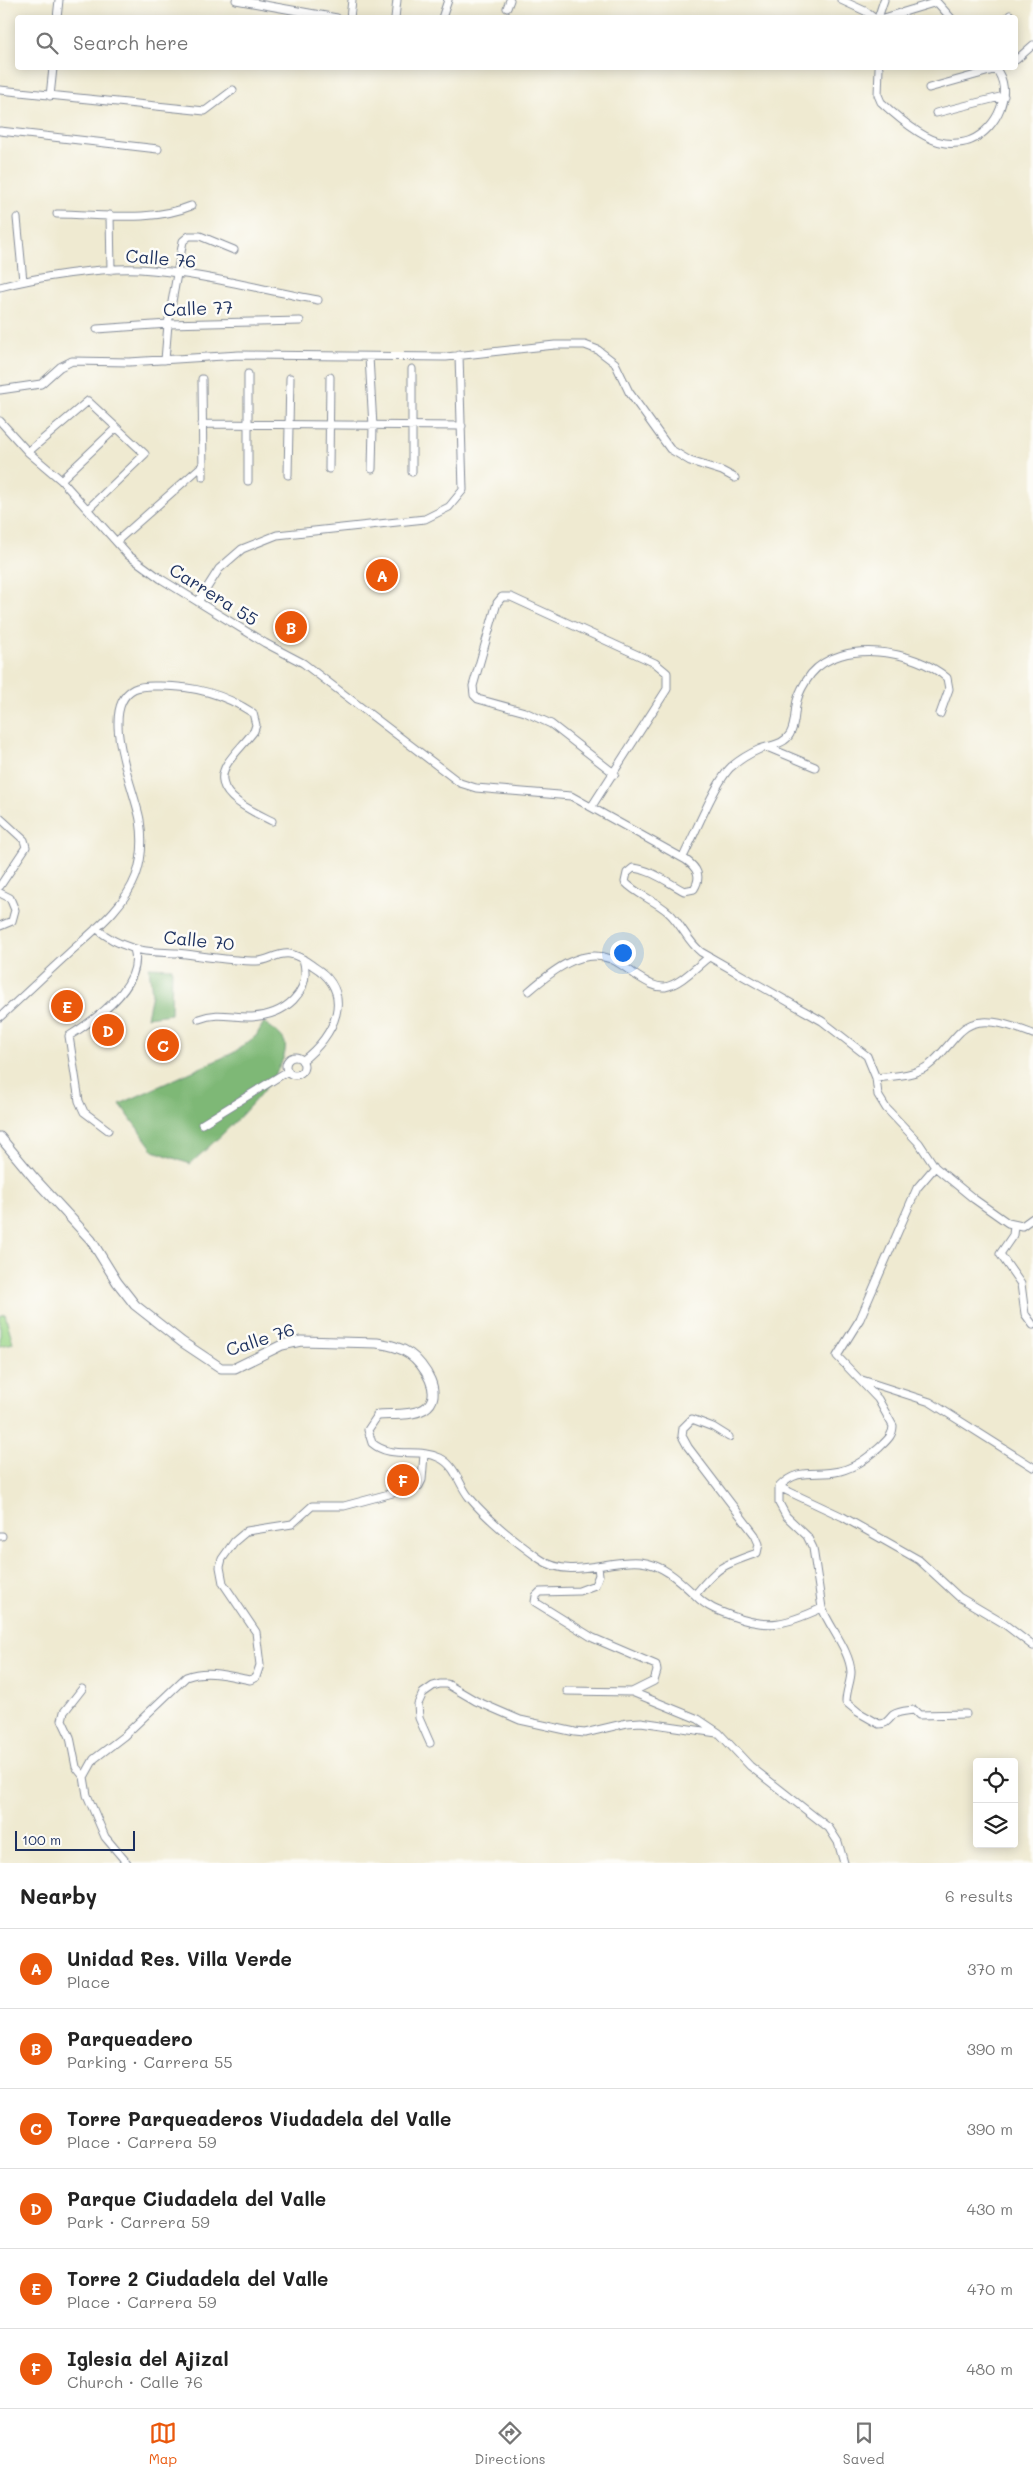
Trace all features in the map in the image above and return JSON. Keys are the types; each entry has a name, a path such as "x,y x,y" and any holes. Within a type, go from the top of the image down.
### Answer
{"street":[{"path":"57,15 59,0"},
{"path":"236,0 320,15"},
{"path":"350,15 352,0"},
{"path":"395,15 397,0"},
{"path":"443,15 448,0"},
{"path":"507,8 510,0"},
{"path":"841,0 856,3 870,15"},
{"path":"879,15 884,0"},
{"path":"893,15 936,1 948,15"},
{"path":"1018,58 1033,45"},
{"path":"50,96 53,70"},
{"path":"879,70 878,95 884,105 928,138 944,143 970,141 989,128 1000,110 1005,88 998,70 929,88"},
{"path":"0,90 205,111 233,90"},
{"path":"936,113 1004,96"},
{"path":"0,131 158,149"},
{"path":"57,214 160,215 191,206"},
{"path":"110,214 111,270"},
{"path":"17,218 23,281"},
{"path":"165,360 168,324 183,241 189,236 200,236 234,250"},
{"name":"Calle 76","path":"0,287 23,281 111,270 138,269 178,273 318,300"},
{"name":"Calle 77","path":"97,329 168,324 300,321"},
{"path":"0,390 41,384 60,367 72,361 165,360 239,355 369,357 459,355 555,345 585,345 598,350 615,363 628,392 670,450 690,461 722,471 735,478"},
{"path":"198,602 219,569 236,554 242,549 277,534 425,519 448,507 463,490 459,355"},
{"path":"369,357 373,426 372,469"},
{"path":"412,370 412,472"},
{"path":"248,374 248,481"},
{"path":"329,469 330,377"},
{"path":"288,475 290,378"},
{"path":"202,379 203,478"},
{"path":"28,452 88,401 145,454 88,509"},
{"name":"Carrera 55","path":"0,421 28,452 61,480 128,555 198,602 265,643 303,663 460,783 476,788 571,796 592,806"},
{"path":"202,424 462,426"},
{"path":"61,480 116,428"},
{"path":"116,541 203,465"},
{"path":"615,774 551,724 525,712 478,699 474,695 473,686 497,603 502,597 513,598 655,663 665,670 669,680 667,689 615,774 592,806 683,858 696,868 699,878 694,889 684,891 651,872 633,868 627,872 625,882 632,889 670,913 692,944 709,957 822,1020 867,1056 876,1078 878,1095 886,1108 919,1143 935,1167 974,1199 1014,1226 1022,1226 1033,1218"},
{"path":"683,858 726,773 743,759 767,747 783,742 790,734 797,701 802,688 811,674 823,663 840,655 860,651 876,652 900,656 940,672 947,678 949,689 940,714"},
{"path":"0,1017 115,909 129,891 136,875 141,854 140,820 118,736 122,703 125,696 133,689 149,686 201,689 222,696 253,713 256,726 254,731 227,764 224,773 224,784 228,794 236,802 272,821"},
{"path":"767,747 815,767"},
{"path":"0,818 24,840 26,847 0,886"},
{"path":"0,894 10,898 16,910 12,920 0,926"},
{"name":"Calle 70","path":"96,928 106,937 134,949 256,961 282,954 290,954 302,959"},
{"path":"108,1130 84,1112 69,1036 96,1017 130,984 136,958 134,949"},
{"path":"529,990 552,971 573,961 592,957 611,960 646,981 657,986 666,986 675,983 709,957"},
{"path":"199,1020 216,1014 252,1017 278,1011 296,999 302,991 306,977 302,959"},
{"path":"302,959 317,968 332,983 337,1003 334,1022 329,1033 302,1061"},
{"path":"876,1078 915,1073 943,1053 962,1030 974,1024 995,1022 1033,1034"},
{"path":"294,1057 302,1061 304,1065 300,1073 291,1074 288,1071 286,1067 290,1059 294,1057"},
{"path":"202,1124 288,1071"},
{"name":"Calle 76","path":"0,1137 34,1178 91,1240 117,1282 135,1305 182,1342 221,1368 235,1368 282,1346 301,1341 383,1344 411,1354 428,1375 433,1390 431,1401 425,1409 378,1415 367,1434 372,1443 385,1451 424,1454"},
{"path":"935,1167 917,1188 860,1319 837,1356 862,1380 878,1399 893,1426 891,1436 857,1464 838,1472 802,1473 787,1478 779,1487 779,1503 786,1516 807,1536 812,1548 822,1608 849,1662 851,1672 846,1702 858,1712 880,1724 886,1723 894,1714 903,1711 914,1710 919,1715 929,1716 966,1714"},
{"path":"1014,1226 1013,1235 1000,1254 1021,1284 1025,1314 1033,1325"},
{"path":"862,1380 930,1402 1033,1467"},
{"path":"695,1595 711,1574 723,1565 757,1553 759,1549 756,1534 688,1447 682,1436 683,1428 692,1419 714,1427 729,1437"},
{"path":"84,1777 94,1758 124,1736 186,1677 199,1673 235,1676 250,1680 256,1677 260,1665 256,1632 220,1576 222,1559 234,1542 247,1531 292,1524 312,1506 344,1506 419,1486 422,1480 424,1454 444,1460 457,1474 462,1486 476,1504 539,1559 556,1567 598,1566 639,1562 653,1564 665,1569 688,1586 710,1608 750,1623 767,1626 788,1623 822,1608"},
{"path":"779,1487 843,1517 919,1560 959,1597 1003,1623 1033,1646"},
{"path":"598,1566 599,1575 595,1585 579,1591 540,1592 536,1596 535,1602 594,1638 656,1666 657,1677 654,1681 632,1692"},
{"path":"430,1743 419,1718 418,1704 423,1694 433,1686 440,1684 447,1684 476,1701 520,1720 575,1732 585,1733 627,1723 641,1722 719,1733"},
{"path":"82,1689 64,1712 62,1720 70,1736 76,1767 84,1777 87,1795 105,1838 127,1863"},
{"path":"567,1691 632,1692 698,1719 719,1733 750,1766 829,1828 838,1842 844,1863"}],"green space":[{"path":"149,967 172,968 171,1014 147,1017 152,994"},
{"path":"115,1021 118,1028 109,1035 99,1037 96,1034"},
{"path":"264,1022 284,1040 284,1056 276,1072 249,1107 190,1164 154,1151 120,1104 233,1053 256,1036"},
{"path":"5,1314 13,1343 0,1346 0,1316"}],"place":[{"name":"Unidad Res. Villa Verde","path":"382,575"},
{"name":"Parqueadero","path":"291,627"},
{"name":"Torre 2 Ciudadela del Valle","path":"67,1006"},
{"name":"Parque Ciudadela del Valle","path":"108,1030"},
{"name":"Torre Parqueaderos Viudadela del Valle","path":"163,1045"},
{"name":"Iglesia del Ajizal","path":"403,1480"}]}
